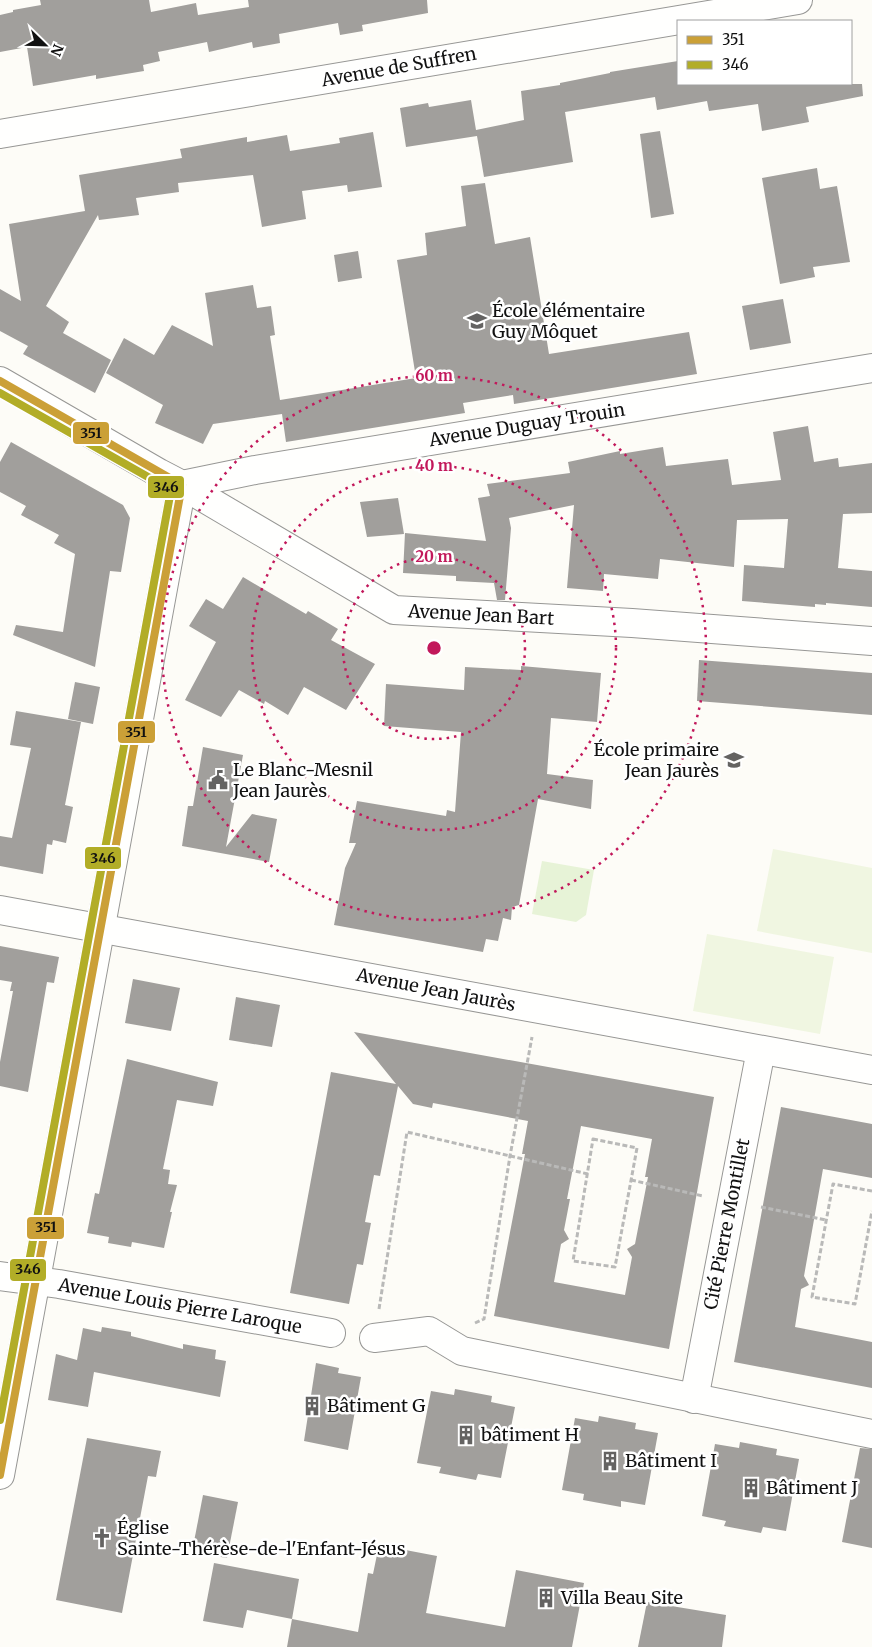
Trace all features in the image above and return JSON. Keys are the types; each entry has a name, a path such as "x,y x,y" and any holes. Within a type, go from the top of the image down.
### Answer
{"street":[{"name":"Avenue de Suffren","path":"679,20 798,0"},
{"name":"Avenue de Suffren","path":"0,134 677,20"},
{"name":"Avenue Duguay Trouin","path":"182,485 255,470 872,368"},
{"name":"Avenue Jean Bart","path":"0,381 182,485 394,610 642,623 872,641"},
{"path":"0,1475 182,485"},
{"name":"Avenue Jean Jaurès","path":"0,910 872,1070"},
{"name":"Cité Pierre Montillet","path":"694,1398 761,1050"},
{"name":"Avenue Louis Pierre Laroque","path":"0,1276 35,1280 331,1333"},
{"path":"374,1338 429,1331 462,1351 872,1434"}],"path":[{"path":"443,1340 484,1319 536,1009"},
{"path":"374,1338 407,1132 588,1174"},
{"path":"594,1140 637,1148 631,1180 615,1267 573,1261 594,1140"},
{"path":"631,1180 826,1220"},
{"path":"872,1191 833,1184 812,1297 855,1304 871,1226 872,1211"}],"green space":[{"path":"773,849 872,868 872,953 757,931"},
{"path":"542,861 594,870 586,915 576,922 532,914"},
{"path":"707,934 834,957 820,1034 693,1011"}],"building":[{"path":"40,0 149,0 151,12 196,3 198,15 249,7 248,0 427,0 428,13 362,25 363,31 340,35 338,23 279,34 280,43 253,48 252,42 209,52 207,42 158,52 160,61 143,65 144,71 96,79 96,75 33,86 27,47 0,52 0,15 13,12 13,10 41,5"},
{"path":"677,61 677,85 862,84 863,96 806,107 809,122 762,131 758,104 709,111 707,101 657,110 655,97 565,112 573,162 484,177 477,136 406,147 400,108 428,103 429,107 471,100 476,130 524,120 521,91 560,85 560,83 610,72"},
{"path":"660,131 674,214 651,218 640,134"},
{"path":"373,132 382,187 348,192 347,185 302,191 306,219 262,227 253,175 178,183 179,192 136,198 139,215 99,220 98,215 46,306 69,322 63,333 111,360 95,393 23,354 28,346 0,331 0,289 21,301 9,224 85,211 79,175 182,158 180,149 247,137 247,142 287,135 290,151 340,143 339,138"},
{"path":"817,168 820,189 837,186 850,262 813,267 815,277 780,284 762,178"},
{"name":"École élémentaire Guy Môquet","path":"485,183 495,244 530,237 549,354 689,332 697,374 514,404 513,395 463,403 465,413 286,442 282,414 213,424 203,444 155,423 163,405 106,373 124,338 154,355 172,325 213,346 205,293 253,285 257,308 271,306 275,335 270,336 280,400 416,378 397,260 427,255 425,233 466,226 461,186"},
{"path":"358,251 362,278 338,282 334,255"},
{"path":"783,299 791,343 750,350 742,306"},
{"path":"808,426 814,462 838,458 839,467 872,463 872,513 843,514 838,568 872,571 872,607 826,603 826,605 815,604 815,607 742,601 744,565 784,568 788,519 737,520 734,567 660,559 658,579 604,574 603,591 567,588 574,505 509,518 511,528 505,600 497,600 494,583 456,581 456,576 403,573 405,533 486,541 478,498 490,496 487,484 570,473 568,462 620,451 620,454 663,447 666,466 728,459 732,485 781,480 773,432"},
{"path":"11,442 123,505 130,518 121,572 110,571 95,667 13,635 16,625 63,632 75,554 54,543 59,535 21,515 26,506 0,492 0,462"},
{"path":"398,498 404,534 367,537 360,502"},
{"path":"243,577 306,614 308,611 338,629 331,640 375,664 346,710 304,687 288,715 265,701 264,704 239,690 221,717 185,700 216,642 189,626 206,599 223,609"},
{"path":"699,660 872,673 872,715 697,701"},
{"path":"521,666 601,673 597,722 551,718 547,774 593,780 591,809 538,799 519,905 512,907 511,920 503,918 498,941 486,939 483,952 334,925 345,868 356,843 349,843 357,801 446,816 447,810 455,812 461,732 384,726 386,684 464,690 465,667 521,670"},
{"path":"75,682 100,687 93,724 68,719"},
{"path":"16,711 81,722 65,805 73,807 66,843 53,840 52,845 47,844 43,874 0,866 0,836 12,838 31,748 10,745"},
{"name":"Le Blanc-Mesnil Jean Jaurès","path":"203,747 243,755 226,847 252,814 277,819 269,862 182,846 188,806 193,806"},
{"path":"0,946 59,957 54,983 47,982 28,1092 0,1086 0,1062 13,991 10,991 12,982 0,980"},
{"path":"133,979 180,988 171,1031 125,1023"},
{"path":"236,997 280,1005 272,1047 229,1040"},
{"path":"354,1032 714,1097 669,1349 494,1316 525,1154 522,1154 528,1121 433,1103 432,1108 413,1104 398,1086 380,1176 374,1175 365,1222 371,1223 363,1265 357,1264 349,1304 290,1293 331,1072 396,1084","holes":["581,1126 652,1139 645,1177 648,1177 635,1244 627,1249 632,1257 625,1295 554,1282 561,1244 569,1239 564,1230 570,1199 567,1199"]},
{"path":"127,1059 218,1082 213,1106 177,1100 163,1169 170,1170 168,1184 177,1185 164,1248 132,1242 131,1247 108,1243 109,1237 87,1233 95,1193 99,1194"},
{"path":"781,1107 872,1124 872,1178 823,1169 804,1276 809,1285 801,1289 795,1327 872,1342 872,1388 734,1362"},
{"path":"102,1327 131,1332 131,1336 183,1349 183,1344 216,1350 215,1359 226,1361 220,1397 94,1372 88,1407 48,1400 56,1354 77,1360 83,1328 101,1332"},
{"path":"316,1363 339,1368 338,1373 361,1377 348,1450 304,1441"},
{"name":"bâtiment H","path":"455,1389 492,1396 491,1402 515,1407 501,1478 478,1474 476,1480 439,1473 441,1467 417,1463 431,1391 454,1395"},
{"name":"Bâtiment I","path":"599,1416 636,1423 635,1429 658,1433 645,1505 621,1501 621,1507 583,1500 584,1494 562,1490 575,1418 598,1422"},
{"name":"Église Sainte-Thérèse-de-l'Enfant-Jésus","path":"87,1438 161,1451 156,1477 148,1476 122,1613 56,1600"},
{"name":"Bâtiment J","path":"740,1442 777,1449 776,1455 799,1459 786,1531 763,1527 761,1533 724,1526 726,1521 702,1516 715,1444 739,1448"},
{"path":"860,1448 872,1449 872,1548 842,1542"},
{"path":"203,1495 238,1502 227,1558 192,1552"},
{"name":"Villa Beau Site","path":"379,1545 437,1556 426,1613 505,1627 516,1570 584,1583 572,1647 287,1647 292,1619 358,1632 368,1573 373,1574"},
{"path":"214,1563 299,1579 292,1619 247,1610 243,1628 203,1621"},
{"path":"647,1602 726,1615 722,1647 638,1647"}],"transit line":[{"name":"351","path":"0,381 182,485"},
{"name":"346","path":"0,393 171,490 0,1420"},
{"name":"351","path":"0,1475 182,485"}],"place":[{"name":"École élémentaire Guy Môquet","path":"477,321"},
{"name":"École primaire Jean Jaurès","path":"734,760"},
{"name":"Le Blanc-Mesnil Jean Jaurès","path":"218,780"},
{"name":"Bâtiment G","path":"312,1406"},
{"name":"bâtiment H","path":"466,1435"},
{"name":"Bâtiment I","path":"610,1461"},
{"name":"Bâtiment J","path":"751,1488"},
{"name":"Église Sainte-Thérèse-de-l'Enfant-Jésus","path":"102,1538"},
{"name":"Villa Beau Site","path":"546,1598"}]}
